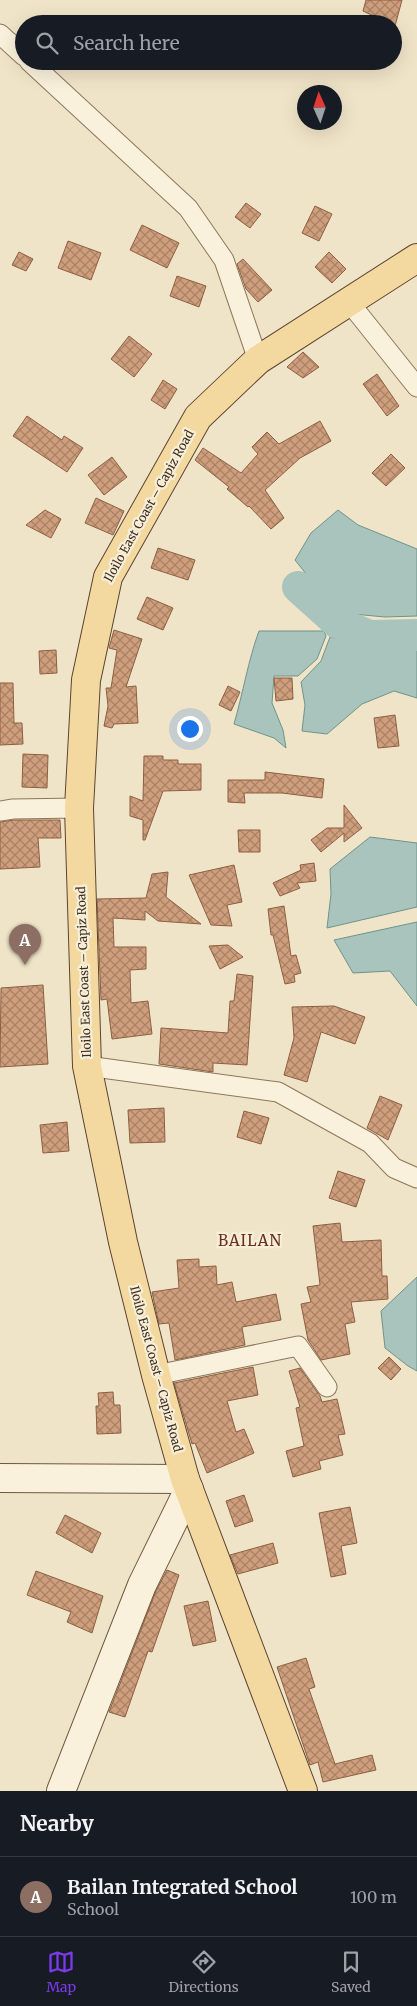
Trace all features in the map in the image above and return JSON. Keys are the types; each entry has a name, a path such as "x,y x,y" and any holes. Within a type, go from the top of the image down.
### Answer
{"main road":[{"name":"Iloilo East Coast – Capiz Road","path":"303,1791 187,1484 156,1375 124,1242 87,1066 79,808 86,680 108,577 198,417 258,360 417,258"},
{"path":"0,1478 187,1484 142,1585 61,1791"}],"street":[{"path":"0,34 15,48"},
{"path":"39,70 188,208 224,260 258,360"},
{"path":"349,302 417,387"},
{"path":"0,810 79,808"},
{"path":"87,1066 278,1092 370,1142 394,1168 417,1178"},
{"path":"156,1375 298,1346 327,1387"}],"water":[{"path":"338,510 358,525 417,549 417,616 385,617 353,614 323,595 295,560 311,533"},
{"path":"259,631 324,631 326,636 317,659 298,676 274,676 272,703 283,730 286,748 274,738 234,724"},
{"path":"330,637 379,649 417,647 417,698 394,691 362,704 327,734 302,731 305,705 301,682 321,661"},
{"path":"370,837 417,843 417,907 327,928 331,894 330,869"},
{"path":"417,922 417,1006 390,971 353,973 334,940"},
{"path":"417,1277 417,1371 385,1348 381,1311"}],"building":[{"path":"366,0 402,0 398,15 372,15 363,11"},
{"path":"246,203 261,214 250,228 235,217"},
{"path":"315,206 332,214 319,241 302,233"},
{"path":"142,225 179,243 167,268 130,250"},
{"path":"68,241 101,253 91,280 58,268"},
{"path":"19,252 33,259 26,271 12,265"},
{"path":"329,252 346,269 332,283 315,267"},
{"path":"243,259 272,290 258,302 246,289 237,264"},
{"path":"177,276 206,286 199,307 170,296"},
{"path":"129,336 152,354 134,377 111,359"},
{"path":"303,352 319,367 303,378 287,367"},
{"path":"377,374 399,406 387,416 363,384"},
{"path":"163,380 177,389 165,409 151,400"},
{"path":"27,416 62,440 64,436 83,448 67,472 13,436"},
{"path":"320,421 331,441 300,458 265,490 284,518 271,529 249,506 227,489 229,487 195,460 203,448 241,473 258,454 252,447 267,432 279,444"},
{"path":"391,454 405,468 386,486 372,473"},
{"path":"112,457 127,477 104,495 88,475"},
{"path":"96,498 124,511 113,535 85,523"},
{"path":"45,510 61,519 51,538 26,525"},
{"path":"158,548 195,560 188,580 151,568"},
{"path":"147,597 173,608 163,630 137,619"},
{"path":"114,630 142,639 126,687 136,686 138,723 114,724 112,728 104,726 108,706 106,688 111,688 117,650 109,648"},
{"path":"56,650 57,673 40,674 39,651"},
{"path":"274,678 292,678 293,699 276,701"},
{"path":"0,683 13,683 14,723 22,723 23,744 0,745"},
{"path":"228,686 240,692 231,711 219,705"},
{"path":"395,715 399,746 378,748 374,718"},
{"path":"23,754 48,755 47,788 22,787"},
{"path":"144,756 163,756 163,760 178,760 178,764 201,764 201,790 163,791 145,840 143,840 143,820 130,816 130,796 143,801"},
{"path":"265,772 324,779 322,798 282,793 244,793 245,803 228,802 228,780 265,780"},
{"path":"344,805 362,828 344,842 344,833 321,852 311,840 327,828 344,828"},
{"path":"14,820 60,820 61,838 38,838 40,867 0,869 0,822"},
{"path":"238,830 260,830 260,852 239,852"},
{"path":"314,863 316,881 297,883 300,888 280,896 273,883 301,870 300,865"},
{"path":"234,865 242,902 227,905 232,926 211,925 189,875"},
{"path":"168,872 166,897 201,924 158,921 145,911 145,920 113,918 114,947 146,947 146,969 130,970 131,1003 148,1001 152,1034 112,1039 107,999 101,1000 97,899 146,898 152,874"},
{"path":"284,906 291,956 296,955 301,973 294,975 295,982 285,984 273,935 271,935 268,909"},
{"path":"228,945 243,957 220,969 209,946"},
{"path":"237,974 253,976 247,1065 213,1063 213,1072 159,1064 161,1028 228,1033 230,1001 234,1001"},
{"path":"43,985 48,1064 0,1067 1,988"},
{"path":"334,1006 365,1017 355,1044 321,1032 307,1082 284,1075 294,1038 292,1007"},
{"path":"380,1096 402,1105 388,1140 367,1128"},
{"path":"164,1108 165,1142 130,1143 128,1110"},
{"path":"244,1111 269,1118 261,1144 237,1137"},
{"path":"67,1122 69,1151 43,1153 40,1125"},
{"path":"338,1171 365,1180 356,1207 329,1198"},
{"path":"340,1223 342,1242 381,1240 382,1276 387,1276 388,1299 351,1302 355,1322 345,1324 350,1354 321,1360 308,1340 301,1304 311,1302 307,1287 320,1285 313,1226"},
{"path":"199,1259 199,1267 216,1266 217,1285 232,1282 236,1302 276,1294 281,1320 242,1327 245,1345 175,1360 169,1323 159,1324 152,1292 179,1288 177,1260"},
{"path":"389,1357 401,1369 391,1380 378,1368"},
{"path":"253,1367 258,1395 227,1401 236,1432 244,1429 254,1453 207,1473 195,1443 192,1444 174,1383"},
{"path":"300,1368 320,1396 322,1402 337,1399 345,1434 338,1435 343,1455 319,1461 321,1469 293,1477 286,1451 304,1446 296,1408 300,1407 289,1371"},
{"path":"113,1392 114,1405 120,1405 121,1433 97,1434 96,1406 99,1406 98,1393"},
{"path":"244,1495 253,1521 235,1527 226,1501"},
{"path":"350,1507 357,1543 341,1546 346,1574 331,1577 319,1513"},
{"path":"65,1515 101,1533 92,1553 56,1533"},
{"path":"273,1543 278,1563 238,1574 230,1555"},
{"path":"167,1570 179,1575 152,1652 148,1651 125,1717 109,1712 156,1591"},
{"path":"36,1571 103,1596 92,1633 67,1622 71,1612 27,1595"},
{"path":"208,1601 216,1641 193,1646 184,1606"},
{"path":"306,1658 315,1687 309,1689 335,1764 372,1755 376,1770 323,1782 318,1762 310,1765 277,1667"}],"waterway":[{"path":"298,587 338,623 370,636 417,635"}],"place":[{"name":"Bailan Integrated School","path":"25,965"}],"district":[{"name":"BAILAN","path":"250,1241"}]}
